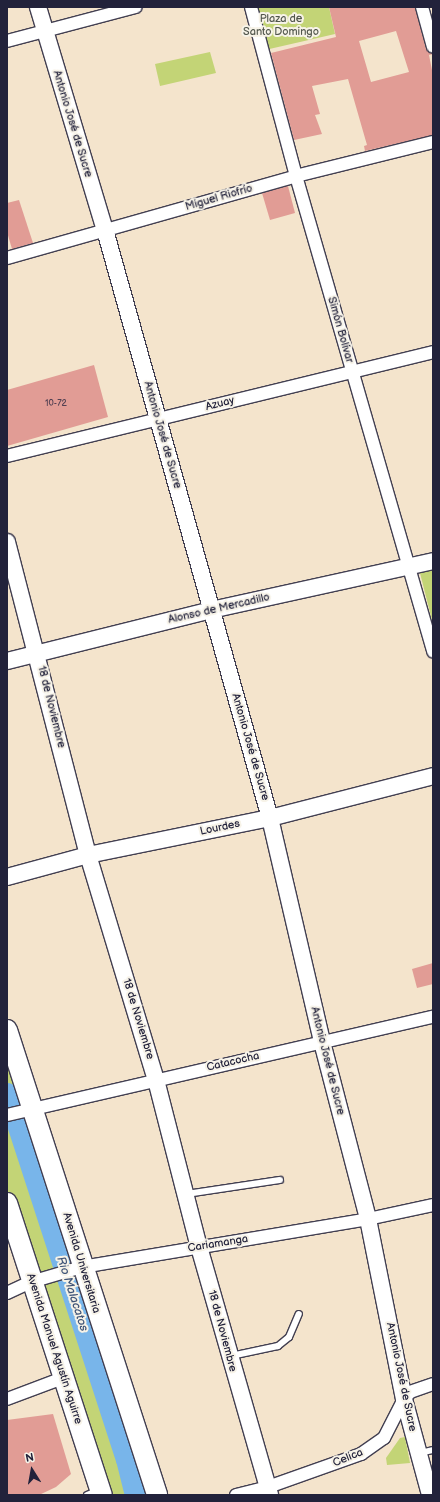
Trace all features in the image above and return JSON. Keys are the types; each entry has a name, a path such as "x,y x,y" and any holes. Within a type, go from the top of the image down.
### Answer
{"main road":[{"name":"Avenida Universitaria","path":"7,1030 27,1111 77,1268 157,1495"},
{"name":"Avenida Manuel Agustín Aguirre","path":"7,1203 35,1280 96,1493"}],"street":[{"name":"Antonio José de Sucre","path":"38,7 44,32 105,230 270,818 322,1042 368,1219 404,1399 426,1452 430,1495"},
{"path":"7,41 136,7"},
{"name":"Simón Bolívar","path":"252,7 296,176 351,372 433,652"},
{"path":"422,7 433,47"},
{"name":"Miguel Riofrío","path":"7,258 296,176 433,142"},
{"name":"Azuay","path":"7,456 433,352"},
{"name":"18 de Noviembre","path":"7,542 88,855 156,1080 199,1247 229,1356 269,1491"},
{"name":"Alonso de Mercadillo","path":"7,661 211,610 433,561"},
{"name":"Lourdes","path":"7,877 88,855 270,818 433,776"},
{"name":"Catacocha","path":"7,1115 433,1017"},
{"name":"Cariamanga","path":"7,1293 35,1280 77,1268 368,1219 433,1205"},
{"path":"7,1398 63,1378"},
{"name":"Celica","path":"236,1495 269,1491 361,1454 384,1438 404,1399 410,1392 433,1384"}],"lane":[{"path":"186,1194 280,1180"},
{"path":"229,1356 278,1346 289,1337 299,1314"}],"green space":[{"name":"Plaza de Santo Domingo","path":"255,7 329,7 335,34 265,50"},
{"path":"210,52 216,73 160,86 155,64"},
{"path":"433,570 433,624 420,573"},
{"path":"7,1030 157,1495 102,1495 7,1203"},
{"path":"405,1437 410,1463 387,1465 386,1458 400,1438"}],"building":[{"path":"329,7 415,7 426,49 433,54 429,55 433,75 433,135 365,151 364,146 367,145 348,79 312,86 320,114 315,115 322,134 294,140 271,53 336,37","holes":["396,31 409,72 371,82 359,41"]},
{"path":"288,186 295,213 270,220 262,193"},
{"path":"19,200 33,243 12,249 7,232 7,203"},
{"path":"94,365 108,417 7,446 7,390"},
{"path":"433,963 433,984 417,988 412,969"},
{"path":"53,1414 71,1474 56,1487 39,1495 7,1495 7,1420"}],"waterway":[{"name":"Rio Malacatos","path":"7,1093 126,1459 135,1495"}]}
